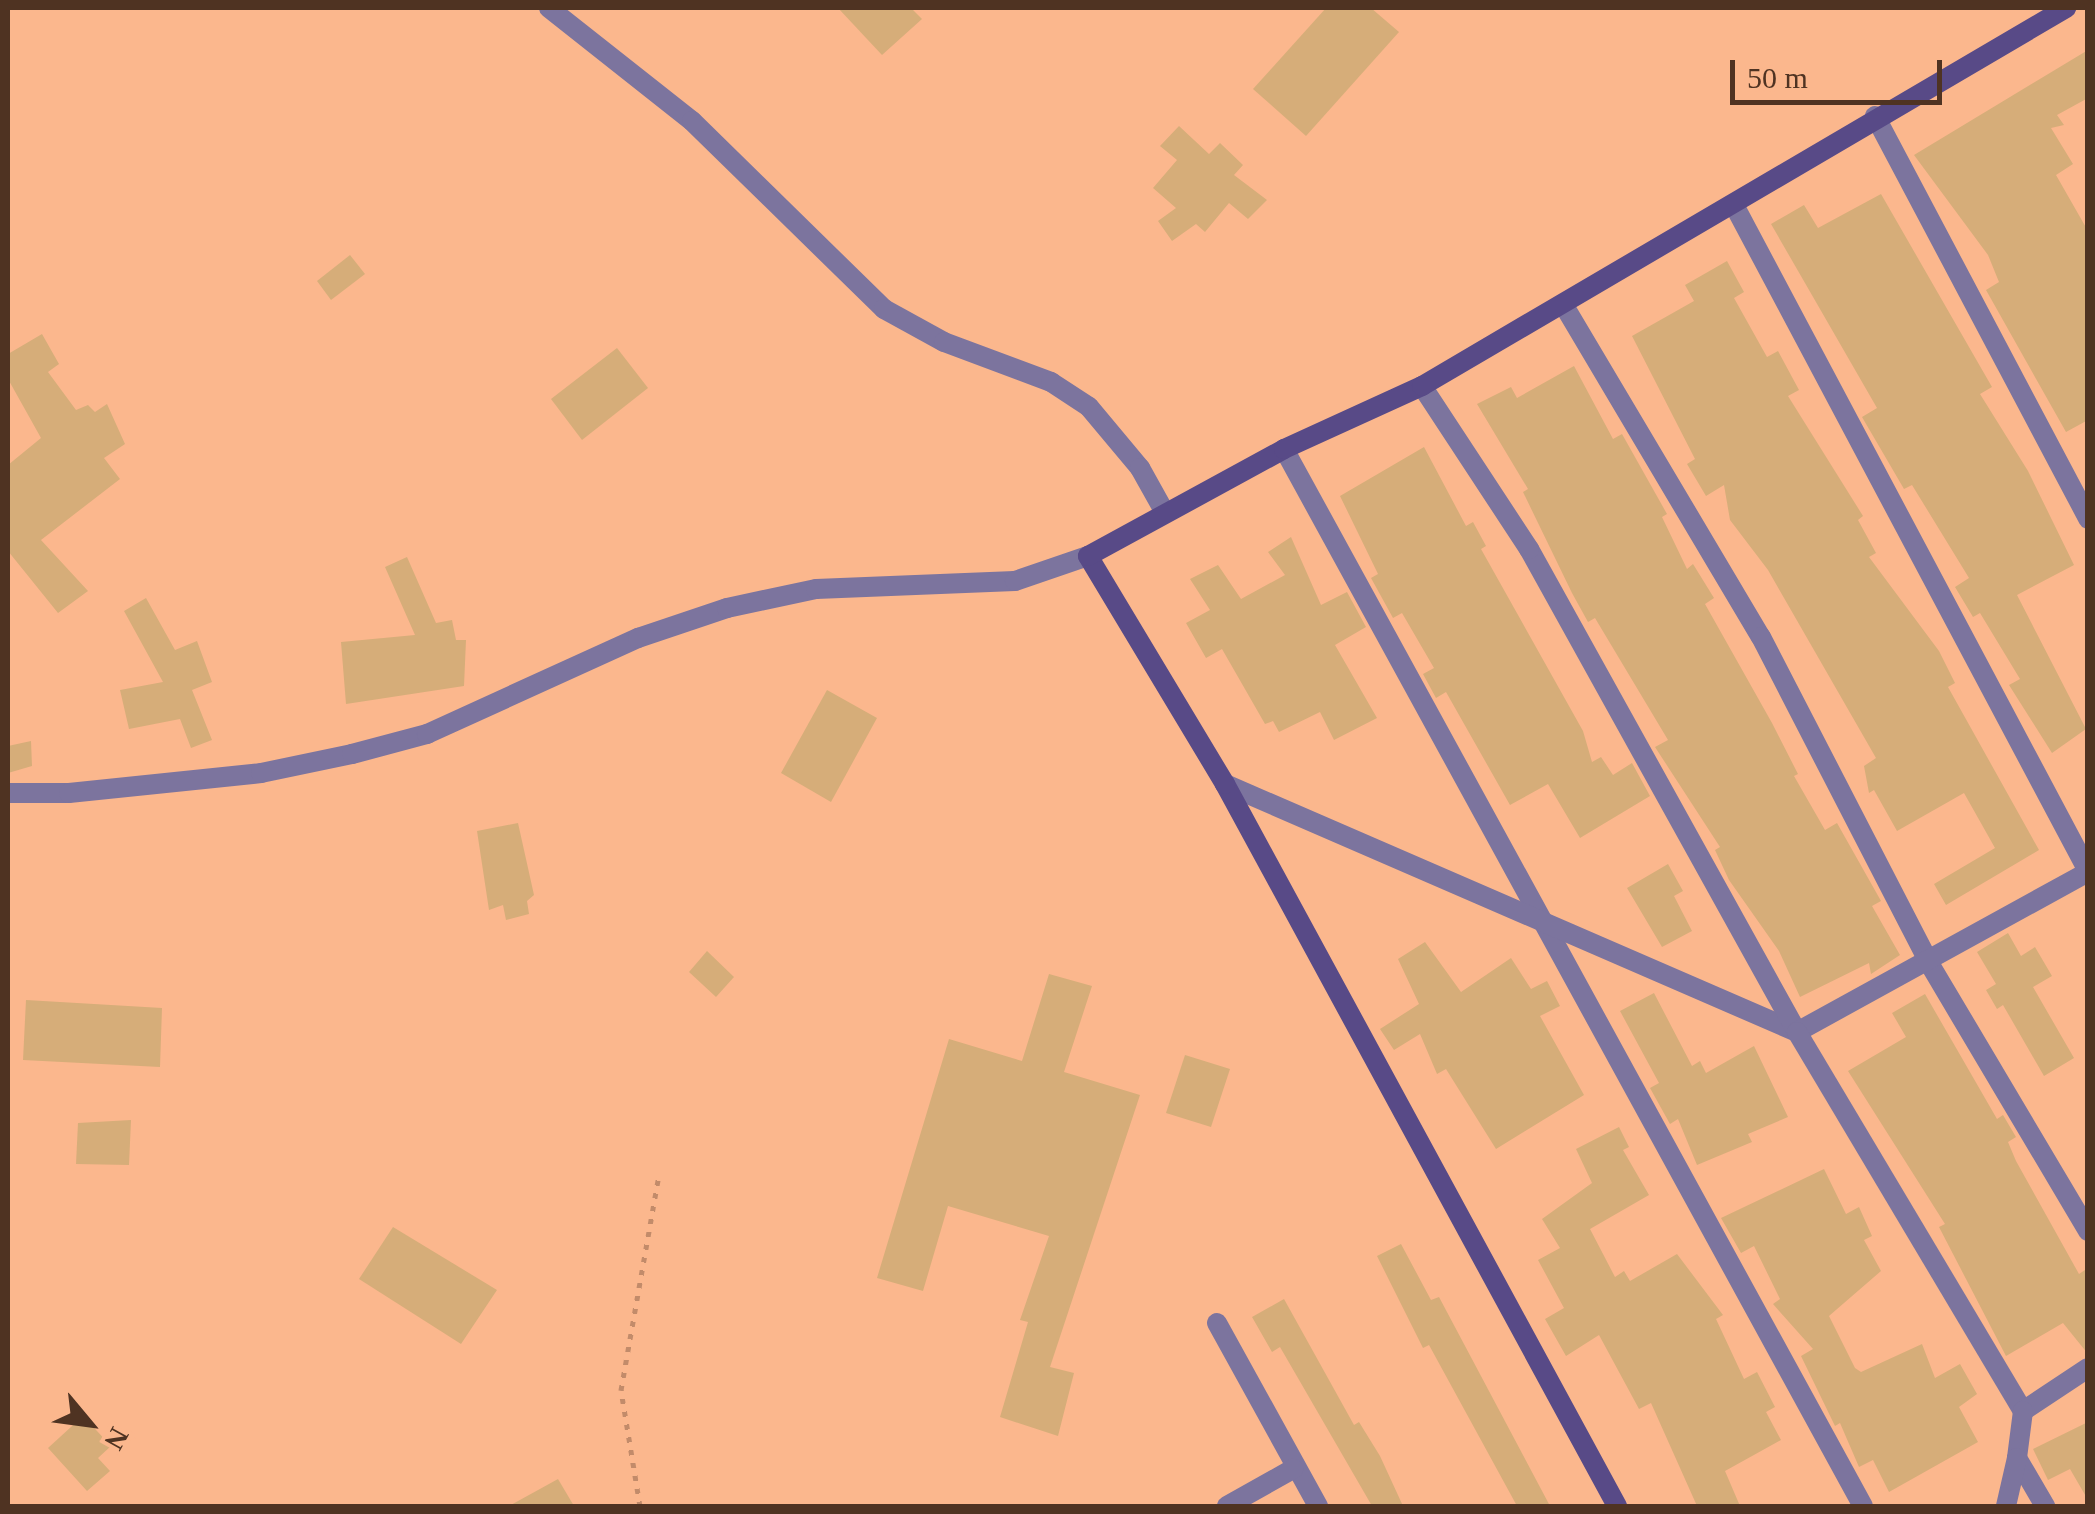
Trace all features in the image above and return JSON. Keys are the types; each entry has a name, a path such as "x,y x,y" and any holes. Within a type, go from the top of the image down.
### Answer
{"street":[{"path":"549,8 692,121 884,309 944,342 1051,382 1089,407 1140,468 1164,511"},
{"path":"8,792 69,793 261,773 352,754 427,734 638,638 726,608 816,589 1015,580 1088,556 1164,511 1284,449 1422,386 1734,205 1875,116 2066,8"},
{"path":"1875,116 2088,520"},
{"path":"1734,205 2088,871 1929,963 1796,1032"},
{"path":"1563,304 1762,637 1929,963 2088,1231"},
{"path":"1422,386 1529,549 1796,1032 2023,1411 2006,1506"},
{"path":"1284,449 1532,911 1864,1506"},
{"path":"1088,556 1225,784 1617,1506"},
{"path":"1225,784 1532,911 1796,1032"},
{"path":"1217,1323 1293,1469 1318,1506"},
{"path":"2023,1411 2088,1368"},
{"path":"2017,1458 2045,1506"},
{"path":"1226,1506 1293,1469"}],"path":[{"path":"640,1506 621,1390 659,1175"}],"building":[{"path":"838,8 911,8 922,19 882,55"},
{"path":"1326,8 1371,8 1399,32 1306,136 1253,89"},
{"path":"2088,50 2088,98 2057,115 2064,125 2051,128 2073,164 2056,175 2088,231 2088,420 2066,432 1986,290 1999,282 1988,255 1914,155"},
{"path":"1179,126 1209,154 1220,143 1243,165 1234,175 1267,200 1248,219 1229,203 1205,232 1196,224 1172,241 1158,221 1176,208 1153,188 1177,160 1160,146"},
{"path":"1881,194 1992,387 1980,394 2028,471 2074,565 2017,595 2086,729 2052,753 2009,685 2020,679 1980,613 1973,617 1955,587 1969,578 1912,485 1904,489 1862,417 1877,408 1771,224 1804,205 1818,228"},
{"path":"350,255 365,274 331,300 317,281"},
{"path":"1727,261 1744,292 1734,298 1767,357 1778,351 1799,390 1788,396 1863,516 1858,520 1876,553 1869,557 1939,651 1955,683 1948,687 2039,850 1946,905 1934,884 1995,848 1964,793 1897,831 1874,790 1869,793 1864,766 1876,758 1768,570 1730,520 1724,485 1706,496 1687,464 1695,459 1632,336 1694,301 1685,285"},
{"path":"42,334 59,364 48,372 76,410 88,405 95,412 107,404 125,444 104,458 120,479 41,540 88,591 58,613 8,551 8,465 41,438 8,379 8,354"},
{"path":"617,348 648,388 582,440 551,399"},
{"path":"1574,366 1613,439 1622,434 1667,514 1662,517 1687,569 1693,564 1714,598 1705,604 1772,723 1798,774 1794,776 1825,830 1837,823 1881,901 1872,906 1900,955 1871,974 1869,963 1800,997 1779,951 1729,880 1715,850 1720,847 1655,747 1668,740 1595,618 1588,622 1523,492 1528,489 1477,404 1511,387 1517,398"},
{"path":"1424,447 1466,526 1473,522 1486,546 1481,549 1583,731 1592,762 1601,757 1613,775 1632,763 1650,796 1580,838 1548,784 1510,805 1446,692 1436,698 1423,674 1434,668 1402,613 1393,618 1371,578 1378,574 1340,496"},
{"path":"1291,537 1321,605 1347,592 1366,627 1335,645 1377,718 1334,740 1320,712 1279,732 1273,721 1265,724 1222,649 1206,658 1186,623 1210,610 1190,579 1218,565 1241,599 1285,575 1268,552"},
{"path":"407,557 436,623 452,620 456,640 466,640 464,686 346,704 341,642 415,635 385,567"},
{"path":"146,598 175,650 197,641 212,682 192,690 212,740 191,748 180,719 129,729 120,690 163,682 124,611"},
{"path":"827,690 877,718 831,802 781,773"},
{"path":"31,741 32,766 8,773 8,746"},
{"path":"518,823 534,895 527,901 529,914 506,920 503,905 489,910 477,831"},
{"path":"1668,864 1683,891 1674,896 1692,931 1662,947 1627,888"},
{"path":"2008,933 2021,956 2035,947 2052,976 2033,987 2074,1058 2044,1076 2003,1005 1997,1009 1986,990 1996,984 1977,952"},
{"path":"1425,942 1461,992 1511,958 1531,989 1547,981 1560,1006 1540,1016 1584,1095 1496,1149 1446,1069 1437,1074 1420,1034 1394,1050 1380,1029 1419,1004 1398,959"},
{"path":"707,951 734,977 716,997 689,972"},
{"path":"1049,974 1092,986 1064,1072 1140,1095 1050,1367 1074,1373 1058,1436 1000,1417 1028,1322 1020,1320 1049,1236 948,1206 923,1291 877,1278 949,1039 1022,1061"},
{"path":"1654,993 1692,1066 1700,1061 1706,1073 1754,1046 1788,1117 1748,1134 1752,1142 1697,1165 1678,1119 1670,1124 1650,1088 1659,1083 1620,1011"},
{"path":"1925,994 1997,1119 2003,1115 2016,1137 2008,1142 2016,1161 2079,1274 2088,1268 2088,1354 2063,1323 2006,1356 1939,1227 1945,1224 1848,1071 1906,1037 1892,1013"},
{"path":"26,1000 162,1008 160,1067 23,1060"},
{"path":"1185,1055 1230,1069 1211,1127 1166,1113"},
{"path":"131,1120 129,1165 76,1164 78,1123"},
{"path":"1619,1127 1629,1147 1623,1150 1649,1195 1590,1229 1615,1277 1624,1271 1630,1281 1677,1254 1723,1315 1716,1319 1744,1379 1757,1372 1775,1407 1766,1412 1781,1440 1725,1471 1740,1506 1697,1506 1651,1403 1639,1409 1599,1335 1566,1356 1545,1319 1564,1308 1538,1260 1560,1248 1542,1219 1592,1183 1576,1149"},
{"path":"1824,1169 1846,1214 1859,1207 1872,1236 1864,1240 1881,1271 1829,1316 1855,1368 1861,1372 1922,1344 1935,1378 1960,1364 1977,1394 1959,1407 1978,1442 1889,1492 1873,1460 1859,1467 1840,1423 1835,1426 1801,1356 1813,1349 1773,1304 1780,1299 1754,1246 1741,1253 1721,1218"},
{"path":"393,1227 497,1290 461,1344 359,1279"},
{"path":"1401,1244 1431,1300 1439,1297 1550,1506 1517,1506 1429,1345 1423,1348 1377,1256"},
{"path":"1284,1299 1354,1425 1359,1422 1380,1456 1403,1506 1372,1506 1280,1347 1272,1352 1252,1317"},
{"path":"83,1416 111,1446 98,1458 110,1471 87,1491 48,1448"},
{"path":"2088,1422 2088,1500 2070,1469 2048,1480 2033,1449"},
{"path":"558,1479 574,1506 509,1506"}]}
